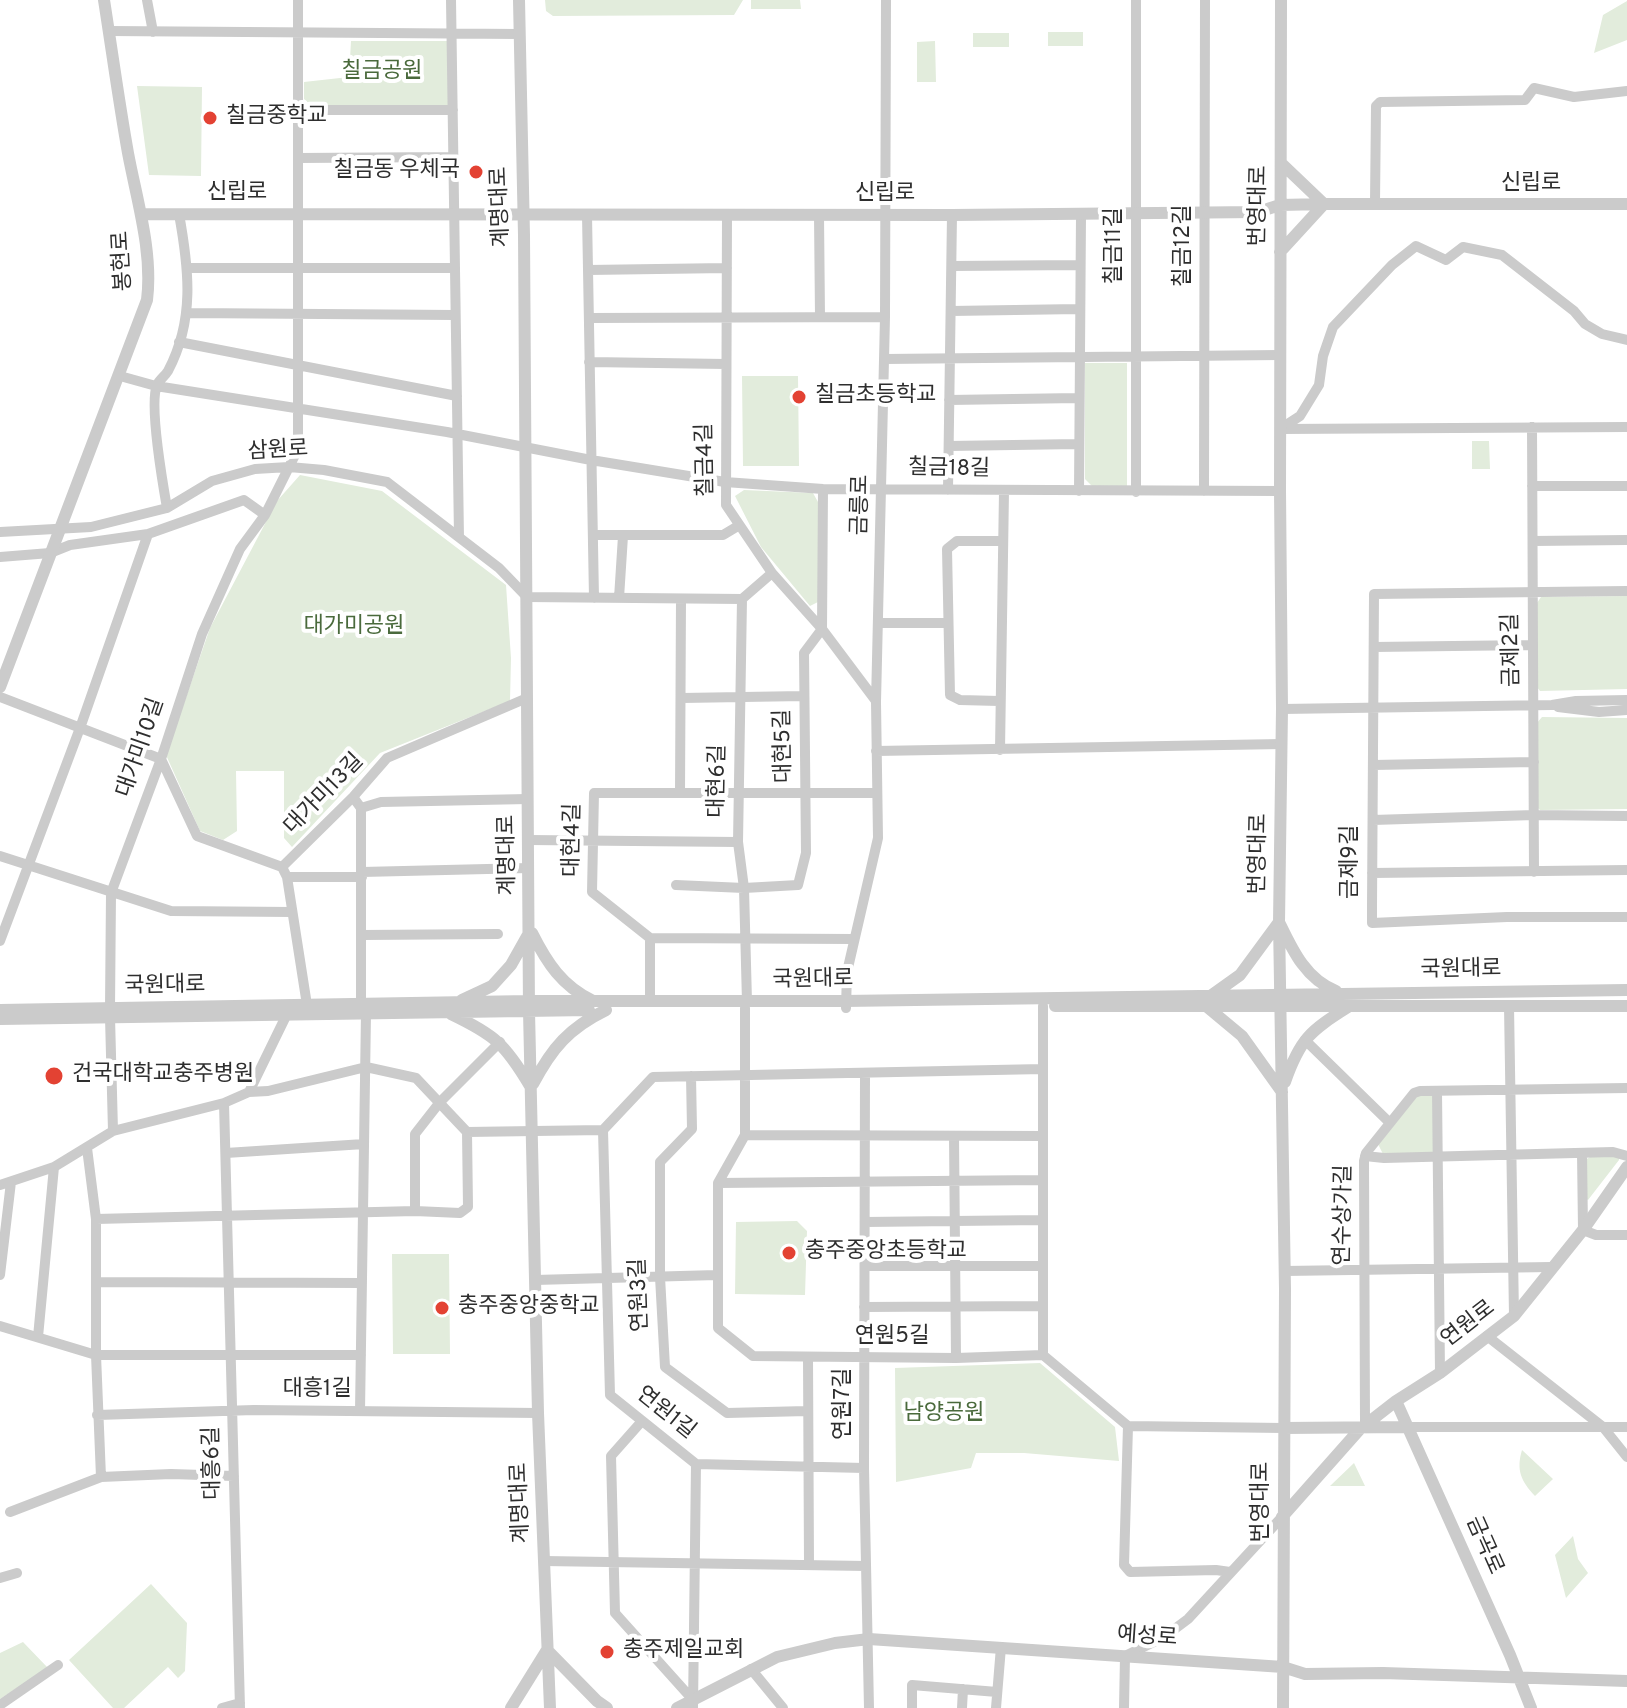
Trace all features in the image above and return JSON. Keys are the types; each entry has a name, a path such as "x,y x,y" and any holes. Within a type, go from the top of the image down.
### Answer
{"street":[{"name":"봉현로","path":"0,687 147,300 149,280 141,214 104,0"},
{"path":"147,0 153,32"},
{"name":"대가미10길","path":"113,1131 111,893 161,759 202,634 240,549 265,515 298,449 298,0"},
{"path":"451,0 459,537"},
{"name":"계명대로","path":"519,0 529,1006 538,1413 550,1708"},
{"name":"금릉로","path":"846,1004 847,972 878,838 876,702 885,359 886,0"},
{"name":"칠금11길","path":"1136,0 1136,492"},
{"name":"칠금12길","path":"1204,491 1205,0"},
{"name":"번영대로","path":"1281,0 1282,744 1279,922 1285,1271 1283,1708"},
{"path":"109,31 519,34"},
{"path":"1375,203 1376,106 1380,102 1525,100 1534,88 1574,97 1627,91"},
{"path":"298,110 453,110"},
{"path":"298,158 453,157"},
{"path":"1280,252 1324,204 1281,163"},
{"name":"신립로","path":"141,214 1081,215 1258,212 1280,205 1324,204 1627,204"},
{"path":"167,508 159,461 156,386 168,372 188,313 188,268 179,214"},
{"path":"587,215 594,598"},
{"name":"칠금4길","path":"727,215 726,505 772,573 822,629 876,702"},
{"path":"819,215 820,317"},
{"path":"948,490 952,215"},
{"path":"1079,491 1081,215"},
{"path":"1280,429 1300,416 1319,385 1323,356 1333,327 1392,265 1416,246 1446,260 1463,247 1502,255 1574,311 1585,324 1602,334 1627,340"},
{"path":"952,266 1080,265"},
{"path":"188,268 455,268"},
{"path":"588,270 727,268"},
{"path":"951,311 1079,309"},
{"path":"188,313 455,315"},
{"path":"589,318 885,317"},
{"path":"179,342 457,396"},
{"path":"885,359 1280,355"},
{"path":"589,362 726,364"},
{"name":"칠금18길","path":"120,376 156,386 457,434 725,482 823,489 1280,491"},
{"path":"949,400 1078,398"},
{"name":"금제2길","path":"1532,427 1534,872"},
{"path":"1280,429 1627,427"},
{"path":"949,446 1078,444"},
{"name":"삼원로","path":"0,532 91,527 167,508 212,481 255,469 289,467 324,470 387,482 499,568 527,597"},
{"path":"1532,486 1627,486"},
{"name":"대현5길","path":"676,885 744,888 798,885 806,853 804,653 822,629 823,489"},
{"path":"1000,750 1004,491"},
{"path":"0,557 50,553 70,545 148,534 244,500 265,515"},
{"path":"593,535 723,535 738,526"},
{"path":"0,941 148,534"},
{"path":"619,598 623,536"},
{"path":"1533,541 1627,540"},
{"path":"999,701 960,700 950,695 947,549 957,541 1003,541"},
{"path":"527,597 742,599 772,573"},
{"path":"1533,591 1627,591"},
{"name":"금제9길","path":"1533,591 1374,594 1372,923 1507,917 1627,917"},
{"path":"680,793 681,599"},
{"name":"대현6길","path":"742,599 738,842 744,888 746,1005"},
{"path":"880,623 947,623"},
{"path":"1374,647 1533,645"},
{"path":"682,698 804,696"},
{"path":"0,697 161,759 197,836 285,872 362,874 529,868"},
{"name":"대가미13길","path":"285,872 387,758 527,698"},
{"path":"1552,705 1627,700"},
{"path":"1282,709 1552,705 1599,712 1627,710"},
{"path":"876,751 1282,744"},
{"path":"1373,765 1534,762"},
{"name":"대현4길","path":"650,938 592,892 594,793 877,793"},
{"path":"353,797 361,808 366,1067 360,1411"},
{"path":"361,808 381,802 528,799"},
{"path":"1373,820 1534,815 1627,816"},
{"path":"529,840 738,842"},
{"path":"0,856 171,911 292,912"},
{"path":"1372,873 1627,870"},
{"path":"285,872 307,1005"},
{"path":"1282,1092 1242,1036 1209,1001 1240,975 1279,922 1297,959 1309,973 1325,987 1342,993"},
{"path":"530,930 548,965 575,992 601,1006 548,1054 531,1087"},
{"path":"530,930 511,965 492,986 452,1008 500,1042 513,1056 531,1087"},
{"path":"362,935 498,934"},
{"path":"650,1002 650,938 854,939"},
{"name":"국원대로","path":"0,1010 287,1014 364,1009 529,1006 1280,1000 1342,993 1627,990"},
{"name":"국원대로","path":"1280,1000 1350,1006 1627,1006"},
{"name":"국원대로","path":"846,1004 1043,1006 1209,1001"},
{"name":"국원대로","path":"601,1006 650,1002 746,1005"},
{"name":"국원대로","path":"0,1019 307,1005 364,1009"},
{"name":"연원5길","path":"746,1005 745,1135 718,1183 718,1328 753,1356 956,1358 1043,1355"},
{"path":"1043,1006 1043,1355 1128,1426 1627,1427"},
{"path":"1282,1092 1296,1052 1305,1040 1323,1023 1350,1006"},
{"path":"1509,1006 1514,1316"},
{"path":"249,1092 287,1014"},
{"path":"1305,1040 1390,1123"},
{"path":"415,1211 415,1134 440,1102 500,1042"},
{"path":"0,1275 5,1184 54,1167 113,1131 224,1103 249,1092 268,1091 366,1067 416,1078 467,1132 468,1207 460,1213 415,1211 96,1219"},
{"path":"467,1132 603,1130 653,1077 1043,1069"},
{"name":"연원7길","path":"865,1073 864,1468 869,1708"},
{"name":"연원3길","path":"691,1076 692,1129 660,1162 660,1277 665,1367 727,1413 807,1411"},
{"name":"연수상가길","path":"1363,1427 1365,1156 1390,1123 1414,1093 1627,1088"},
{"path":"1437,1091 1440,1373"},
{"name":"대흥6길","path":"224,1103 240,1705"},
{"name":"연원1길","path":"603,1130 610,1395 696,1464 864,1468"},
{"path":"745,1135 1043,1136"},
{"path":"954,1136 956,1358"},
{"path":"226,1153 364,1144"},
{"path":"87,1148 96,1219 97,1415 101,1477"},
{"path":"1365,1156 1613,1152 1627,1156"},
{"path":"1582,1153 1583,1230 1596,1235 1627,1235"},
{"path":"38,1337 54,1167"},
{"name":"연원로","path":"1282,1517 1363,1427 1514,1316 1583,1230 1627,1167"},
{"path":"718,1183 1043,1180"},
{"path":"865,1222 1043,1220"},
{"path":"865,1266 1043,1266"},
{"path":"1285,1271 1551,1267"},
{"path":"535,1280 717,1275"},
{"path":"96,1282 362,1283"},
{"path":"864,1307 1043,1306"},
{"path":"0,1326 96,1355 361,1355"},
{"path":"1487,1336 1603,1427 1627,1457"},
{"path":"808,1357 809,1565"},
{"name":"금곡로","path":"1396,1401 1531,1708"},
{"name":"대흥1길","path":"97,1415 254,1410 538,1413"},
{"path":"642,1421 611,1456 615,1613 693,1704"},
{"path":"1128,1426 1124,1565 1130,1572 1230,1572"},
{"path":"693,1704 696,1464"},
{"path":"10,1512 101,1477 171,1474 234,1476"},
{"path":"1124,1708 1125,1656 1175,1630 1282,1517"},
{"path":"544,1561 866,1566"},
{"path":"0,1578 17,1573"},
{"name":"예성로","path":"677,1708 693,1704 751,1669 802,1650 869,1639 1283,1667 1305,1674 1627,1681"},
{"path":"996,1708 1001,1647"},
{"path":"511,1708 547,1650 607,1708"},
{"path":"5,1705 58,1665"},
{"path":"751,1669 783,1708"},
{"path":"912,1708 912,1685 997,1692"},
{"path":"962,1708 963,1689"},
{"path":"222,1708 240,1705"}],"green space":[{"path":"545,0 743,0 734,15 553,16 546,11"},
{"path":"751,0 800,0 801,9 751,9"},
{"path":"1627,1 1627,40 1594,53 1603,15"},
{"path":"1048,32 1083,32 1083,46 1048,46"},
{"path":"973,33 1009,33 1009,47 973,47"},
{"name":"칠금공원","path":"351,41 449,41 448,106 313,107 304,99 304,82 349,77"},
{"path":"935,41 936,82 917,82 917,42"},
{"path":"137,86 202,87 201,176 149,175"},
{"path":"1085,363 1127,363 1127,486 1092,486 1085,479"},
{"path":"742,376 798,376 799,466 743,466"},
{"path":"1472,441 1489,441 1490,469 1472,469"},
{"name":"대가미공원","path":"300,475 382,491 506,585 511,658 510,701 380,753 292,847 284,838 284,771 236,771 237,831 223,840 200,831 166,755 210,628 277,501"},
{"path":"744,490 813,493 818,502 818,602 810,606 761,547 735,496"},
{"path":"1627,596 1627,689 1540,691 1537,687 1537,603 1541,597"},
{"path":"1542,717 1627,718 1627,809 1540,810 1537,807 1536,724"},
{"path":"1434,1094 1434,1154 1383,1154 1378,1144 1416,1095"},
{"path":"1590,1157 1619,1157 1619,1160 1588,1200 1585,1198 1585,1160"},
{"path":"797,1221 807,1231 805,1295 735,1294 736,1222"},
{"path":"392,1254 449,1254 450,1354 393,1354"},
{"name":"남양공원","path":"1040,1363 1115,1427 1119,1461 1024,1453 976,1453 971,1468 896,1482 895,1368"},
{"path":"1522,1450 1553,1479 1535,1496 1521,1475"},
{"path":"1354,1463 1365,1486 1330,1486"},
{"path":"1573,1536 1578,1559 1588,1573 1566,1598 1555,1555"},
{"path":"151,1584 187,1623 185,1671 178,1678 168,1667 124,1708 113,1708 69,1660"},
{"path":"23,1642 48,1668 0,1699 0,1653"}],"place":[{"name":"칠금중학교","path":"210,118"},
{"name":"칠금동 우체국","path":"476,172"},
{"name":"칠금초등학교","path":"799,397"},
{"name":"건국대학교충주병원","path":"54,1076"},
{"name":"충주중앙초등학교","path":"789,1253"},
{"name":"충주중앙중학교","path":"442,1308"},
{"name":"충주제일교회","path":"607,1652"}]}
